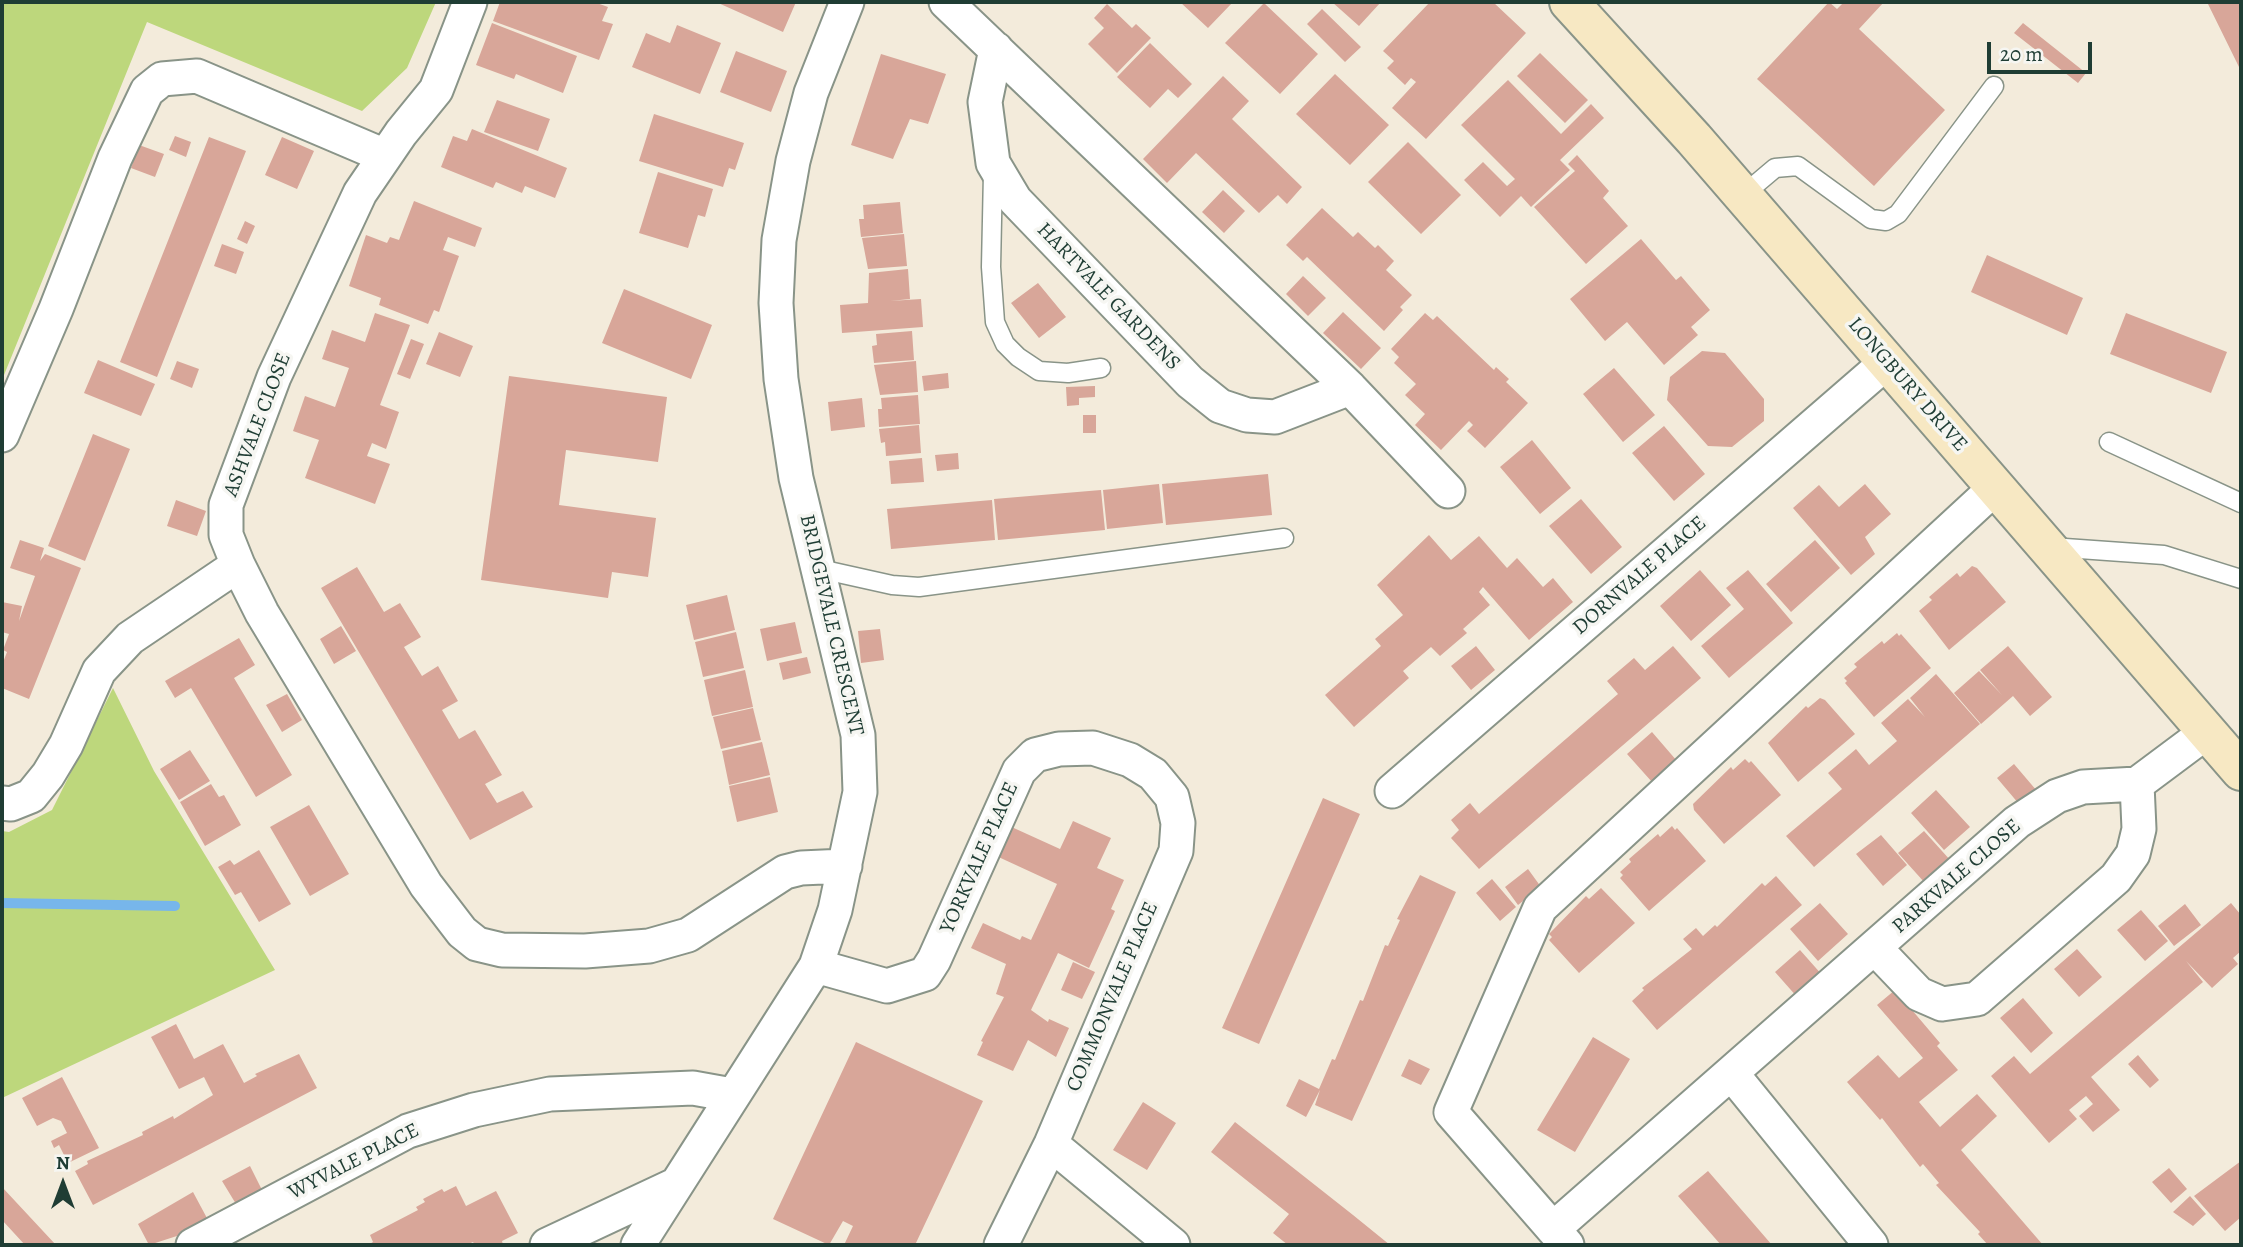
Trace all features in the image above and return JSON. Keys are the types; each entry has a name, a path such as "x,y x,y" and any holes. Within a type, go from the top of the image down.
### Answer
{"street":[{"name":"ASHVALE CLOSE","path":"470,2 436,90 360,192 274,377 226,505 226,535 237,565 262,613 426,885 462,932 477,944 502,950 585,951 649,946 688,935 785,872 801,868 845,866"},
{"name":"BRIDGEVALE CRESCENT","path":"638,1245 816,966 845,866 860,792 858,735 796,478 781,379 776,303 779,240 793,161 811,93 848,2"},
{"path":"946,2 1350,388 1448,491"},
{"name":"LONGBURY DRIVE","path":"1569,2 1743,195 2241,771"},
{"name":"HARTVALE GARDENS","path":"996,49 985,102 993,163 1015,200 1190,382 1220,406 1247,415 1275,417 1350,388"},
{"path":"2,435 116,158 147,91 162,79 197,76 385,156"},
{"name":"DORNVALE PLACE","path":"1392,791 1888,362"},
{"name":"PARKVALE CLOSE","path":"1996,487 1539,908 1451,1112 1560,1237 1732,1074 2017,822 2057,796 2083,787 2137,783"},
{"path":"5,807 31,796 48,775 66,745 99,671 122,646 237,565"},
{"path":"1875,948 1919,994 1942,1004 1977,999 2116,878 2133,854 2139,829 2137,783 2207,731"},
{"name":"YORKVALE PLACE","path":"816,966 887,986 925,974 934,960 1018,771 1035,755 1059,749 1093,748 1129,760 1153,774 1172,797 1178,823 1176,851"},
{"name":"COMMONVALE PLACE","path":"1001,1245 1051,1144 1176,851"},
{"path":"1732,1074 1871,1245"},
{"name":"WYVALE PLACE","path":"193,1245 408,1131 474,1110 550,1094 588,1091 693,1088 732,1095"},
{"path":"1051,1144 1174,1245"},
{"path":"547,1245 675,1185"}],"lane":[{"path":"1743,195 1775,168 1797,166 1871,219 1886,221 1898,214 1994,86"},
{"path":"993,163 991,267 995,322 1005,344 1039,371 1068,373 1101,368"},
{"path":"2109,442 2241,503"},
{"path":"820,569 892,585 919,587 1284,538"},
{"path":"2047,547 2164,555 2241,579"}],"green space":[{"path":"2,2 436,2 407,68 362,111 147,22 2,380"},
{"path":"113,688 154,771 275,970 2,1098 2,831 9,832 52,810"}],"building":[{"path":"500,2 594,2 608,7 602,21 613,24 599,60 493,21"},
{"path":"716,2 796,2 783,32"},
{"path":"1180,2 1233,2 1208,28"},
{"path":"1332,2 1381,2 1359,26"},
{"path":"1430,2 1493,2 1526,33 1426,139 1392,108 1416,82 1411,78 1405,85 1387,68 1394,61 1383,51"},
{"path":"1829,2 1837,9 1844,2 1884,2 1859,29 1945,110 1874,186 1757,79"},
{"path":"2207,2 2241,2 2241,66 2239,67"},
{"path":"1264,3 1318,54 1280,94 1225,43"},
{"path":"1107,4 1132,28 1136,24 1151,38 1117,73 1088,44 1104,28 1094,18"},
{"path":"1322,9 1361,47 1345,62 1307,24"},
{"path":"492,23 577,56 563,93 516,74 514,79 476,65"},
{"path":"2023,23 2086,73 2078,83 2014,33"},
{"path":"677,25 721,43 700,94 632,67 646,33 670,43"},
{"path":"1150,43 1192,84 1178,98 1168,89 1150,108 1117,77"},
{"path":"736,51 787,71 771,112 720,92"},
{"path":"1540,53 1588,100 1565,123 1517,76"},
{"path":"881,54 946,74 928,124 910,119 893,159 851,145"},
{"path":"1335,74 1389,125 1350,165 1296,114"},
{"path":"1223,76 1249,101 1232,119 1302,187 1287,204 1278,195 1259,213 1196,153 1167,183 1143,159"},
{"path":"1508,80 1561,134 1591,104 1604,118 1560,160 1570,170 1531,207 1521,196 1500,217 1464,180 1483,162 1507,186 1515,179 1461,125"},
{"path":"497,100 550,119 538,151 484,132"},
{"path":"654,114 744,143 735,170 729,168 723,187 639,161"},
{"path":"472,129 567,168 555,198 525,186 522,193 496,182 493,188 441,167 453,136 467,141"},
{"path":"175,136 191,142 186,157 169,150"},
{"path":"209,137 246,151 157,377 120,362"},
{"path":"282,137 314,151 297,189 265,175"},
{"path":"1408,142 1461,195 1421,234 1368,182"},
{"path":"139,145 164,154 155,177 131,168"},
{"path":"1577,155 1609,191 1603,198 1628,226 1586,264 1534,207 1575,171 1568,164"},
{"path":"658,172 713,189 705,217 698,215 688,248 639,233"},
{"path":"1223,190 1245,211 1224,233 1202,212"},
{"path":"414,201 482,228 475,247 448,237 443,250 459,256 439,312 434,310 428,324 379,305 381,298 349,286 366,235 387,243 390,237 399,240"},
{"path":"900,202 903,233 861,237 859,219 864,219 863,205"},
{"path":"1322,208 1353,237 1358,232 1375,248 1378,245 1394,261 1386,270 1412,295 1400,307 1403,310 1384,331 1307,257 1303,261 1286,245"},
{"path":"245,221 255,226 247,244 237,239"},
{"path":"904,234 907,266 868,269 862,238"},
{"path":"1641,239 1676,280 1681,276 1710,310 1691,327 1698,335 1664,365 1627,322 1605,341 1570,299"},
{"path":"222,244 244,252 236,274 214,266"},
{"path":"1987,255 2083,298 2067,335 1971,292"},
{"path":"908,269 910,299 890,301 921,299 923,327 842,333 840,305 868,303 869,273"},
{"path":"1303,276 1326,298 1308,316 1286,294"},
{"path":"1038,283 1066,317 1039,338 1011,303"},
{"path":"624,289 712,325 691,379 602,343"},
{"path":"1343,312 1381,348 1361,369 1323,333"},
{"path":"375,313 410,325 380,405 399,412 386,449 372,443 367,456 390,464 375,504 305,478 319,440 293,431 305,396 335,407 349,368 322,359 332,330 365,342"},
{"path":"1425,313 1433,320 1437,316 1494,370 1496,367 1509,379 1506,382 1528,403 1485,448 1467,431 1473,425 1469,421 1441,450 1415,425 1425,414 1405,395 1416,384 1394,363 1399,357 1391,349"},
{"path":"2126,313 2227,352 2211,393 2110,354"},
{"path":"912,331 914,360 874,363 872,346 877,345 876,334"},
{"path":"439,332 473,346 460,377 426,364"},
{"path":"411,339 424,344 410,379 397,374"},
{"path":"1702,351 1725,353 1764,399 1764,421 1732,447 1708,446 1667,400 1670,377"},
{"path":"98,360 155,384 141,416 84,393"},
{"path":"177,361 199,369 192,388 170,379"},
{"path":"916,361 918,392 880,395 874,365"},
{"path":"1614,368 1655,415 1623,442 1583,394"},
{"path":"948,373 949,388 924,391 922,376"},
{"path":"509,376 667,397 658,462 566,450 559,505 656,518 648,577 612,572 608,598 481,580"},
{"path":"1095,386 1095,397 1079,398 1079,405 1067,406 1066,387"},
{"path":"918,395 920,424 879,427 878,409 882,409 881,398"},
{"path":"862,398 865,427 831,431 828,402"},
{"path":"1083,415 1096,415 1096,433 1083,433"},
{"path":"919,425 921,453 886,456 885,442 881,443 879,429"},
{"path":"1664,426 1705,474 1674,501 1632,453"},
{"path":"93,434 130,449 85,561 48,546"},
{"path":"1532,440 1571,488 1540,514 1500,467"},
{"path":"958,453 959,469 937,471 935,455"},
{"path":"922,458 924,482 891,484 889,461"},
{"path":"1268,474 1272,515 1166,525 1162,484"},
{"path":"1159,484 1163,523 1107,529 1103,490"},
{"path":"1865,484 1891,514 1865,537 1875,554 1851,575 1793,508 1819,485 1839,507"},
{"path":"1101,490 1105,530 998,540 994,499"},
{"path":"1581,499 1622,547 1591,574 1549,526"},
{"path":"176,500 206,511 197,536 167,526"},
{"path":"992,500 995,540 891,549 887,509"},
{"path":"1429,535 1451,560 1479,536 1507,568 1517,558 1543,587 1553,578 1573,602 1529,640 1483,587 1479,592 1490,605 1463,629 1467,633 1440,656 1431,647 1403,671 1409,678 1354,727 1325,695 1381,646 1375,639 1403,615 1377,585"},
{"path":"20,540 44,548 40,561 45,554 81,568 29,699 2,688 2,665 7,652 3,650 9,634 2,632 2,602 22,606 19,621 35,576 10,568"},
{"path":"1815,540 1840,568 1791,612 1766,584"},
{"path":"1972,566 1977,568 2006,602 1949,650 1919,611 1932,600 1929,597 1957,573 1960,577"},
{"path":"357,567 384,612 400,603 421,637 404,647 422,676 438,666 458,701 442,710 459,739 475,730 502,775 485,784 497,803 523,791 533,807 470,840 321,588"},
{"path":"1700,570 1731,605 1691,641 1660,606"},
{"path":"1748,570 1793,623 1729,678 1701,646 1744,609 1726,588"},
{"path":"727,595 735,630 694,640 686,605"},
{"path":"795,622 802,653 767,661 760,629"},
{"path":"341,626 356,651 334,664 320,639"},
{"path":"880,629 884,660 861,663 858,631"},
{"path":"736,632 744,668 703,677 695,642"},
{"path":"1897,633 1899,636 1901,634 1931,668 1874,717 1845,683 1847,681 1844,678 1857,667 1854,664 1882,641 1884,644"},
{"path":"239,638 255,665 234,678 292,775 256,797 191,688 175,698 165,681"},
{"path":"1476,646 1495,670 1471,690 1451,666"},
{"path":"1673,646 1701,678 1479,869 1451,838 1459,830 1451,820 1470,803 1479,814 1618,694 1607,681 1634,658 1645,670"},
{"path":"2008,646 2052,697 2030,716 2013,696 1981,724 1954,693 1979,671 2002,695 1980,670"},
{"path":"807,657 811,673 783,680 779,663"},
{"path":"745,670 753,707 712,716 704,680"},
{"path":"1936,674 1980,724 1814,867 1786,836 1842,789 1828,773 1856,749 1869,765 1897,741 1881,723 1908,699 1925,717 1910,698"},
{"path":"287,694 302,720 282,732 266,705"},
{"path":"1820,698 1825,700 1855,734 1798,782 1768,743 1806,706 1808,708"},
{"path":"753,708 761,740 721,749 713,717"},
{"path":"1652,732 1677,761 1652,782 1627,754"},
{"path":"762,742 770,775 729,785 722,751"},
{"path":"190,750 210,781 179,800 160,769"},
{"path":"1745,759 1749,763 1751,761 1781,795 1724,844 1694,810 1693,804 1731,767 1733,770"},
{"path":"2014,764 2037,791 2019,804 1997,778"},
{"path":"770,777 778,812 737,822 729,786"},
{"path":"211,784 219,797 224,795 241,825 205,846 180,802"},
{"path":"1936,790 1970,827 1944,850 1911,813"},
{"path":"1323,798 1360,814 1259,1044 1222,1028"},
{"path":"309,805 349,874 310,896 270,827"},
{"path":"1073,821 1111,838 1097,868 1124,880 1111,909 1115,911 1089,968 1058,953 1031,1010 1048,1022 1049,1019 1069,1028 1056,1057 1028,1040 1013,1071 977,1055 983,1042 981,1041 1004,997 996,994 1006,964 971,948 983,923 1020,940 1022,936 1031,940 1057,884 992,854 1005,824 1060,849"},
{"path":"1672,826 1675,830 1677,828 1706,861 1649,911 1620,878 1623,875 1620,872 1631,862 1629,859 1658,834 1660,837"},
{"path":"1924,831 1951,861 1925,883 1898,853"},
{"path":"1881,835 1907,865 1883,886 1856,854"},
{"path":"259,850 291,904 259,922 241,892 235,895 218,867 230,860 234,865"},
{"path":"1528,869 1541,887 1518,905 1505,887"},
{"path":"1420,875 1456,892 1352,1121 1315,1105 1320,1090 1306,1117 1286,1106 1299,1079 1319,1089 1332,1059 1335,1060 1360,1000 1363,1001 1385,945 1388,946 1400,920 1397,919"},
{"path":"1776,876 1802,905 1657,1030 1632,1001 1644,990 1642,988 1692,949 1683,939 1696,928 1703,936 1715,925 1717,927 1762,883 1765,886"},
{"path":"1492,879 1516,907 1500,921 1476,893"},
{"path":"1601,888 1635,923 1579,973 1549,940 1552,937 1549,934 1586,896 1589,899"},
{"path":"1820,903 1848,934 1818,961 1790,929"},
{"path":"2231,903 2241,915 2241,951 2233,958 2238,964 2212,988 2186,961 2203,982 2091,1077 2120,1110 2093,1132 2079,1116 2093,1104 2086,1096 2069,1110 2077,1119 2049,1143 1991,1076 2014,1056 2030,1074"},
{"path":"2185,904 2201,925 2174,946 2158,926"},
{"path":"2141,910 2168,941 2145,961 2117,930"},
{"path":"2077,949 2102,977 2079,997 2054,969"},
{"path":"1800,950 1823,976 1798,998 1775,972"},
{"path":"1073,962 1095,972 1082,999 1061,990"},
{"path":"1895,990 1940,1043 1937,1046 1958,1070 1919,1102 1940,1127 1977,1094 1997,1116 1961,1150 2043,1245 1988,1245 1978,1234 1980,1232 1936,1185 1939,1183 1923,1164 1920,1167 1882,1118 1880,1120 1847,1082 1878,1055 1899,1078 1923,1058 1877,1005"},
{"path":"2023,998 2053,1033 2031,1053 2000,1018"},
{"path":"176,1024 194,1059 223,1044 244,1083 257,1076 255,1074 299,1054 317,1088 93,1205 75,1171 88,1164 87,1161 143,1135 142,1132 173,1116 174,1119 213,1095 204,1077 179,1089 151,1037"},
{"path":"1593,1037 1630,1059 1575,1152 1537,1130"},
{"path":"856,1042 983,1101 915,1245 844,1245 853,1226 843,1221 829,1245 773,1219"},
{"path":"2138,1055 2159,1080 2150,1088 2128,1064"},
{"path":"1409,1059 1430,1069 1421,1085 1401,1076"},
{"path":"62,1077 99,1148 68,1163 59,1145 54,1148 51,1141 67,1133 61,1121 53,1118 37,1126 22,1098"},
{"path":"1143,1102 1176,1123 1147,1170 1113,1150"},
{"path":"1235,1122 1390,1245 1288,1245 1273,1233 1289,1214 1211,1152"},
{"path":"2241,1161 2241,1217 2225,1231 2194,1196"},
{"path":"250,1166 262,1190 236,1204 222,1181"},
{"path":"2169,1168 2187,1189 2171,1203 2152,1182"},
{"path":"1708,1171 1772,1245 1721,1245 1678,1196"},
{"path":"456,1186 466,1206 496,1191 518,1233 502,1241 503,1245 475,1245 473,1242 466,1245 368,1245 373,1242 370,1235 418,1210 416,1207 425,1202 423,1199 442,1189 444,1192"},
{"path":"2,1187 56,1245 25,1245 2,1220"},
{"path":"193,1192 208,1220 180,1235 149,1245 138,1224"},
{"path":"2190,1196 2206,1214 2193,1226 2173,1212"}],"waterway":[{"path":"2,903 175,906"}]}
